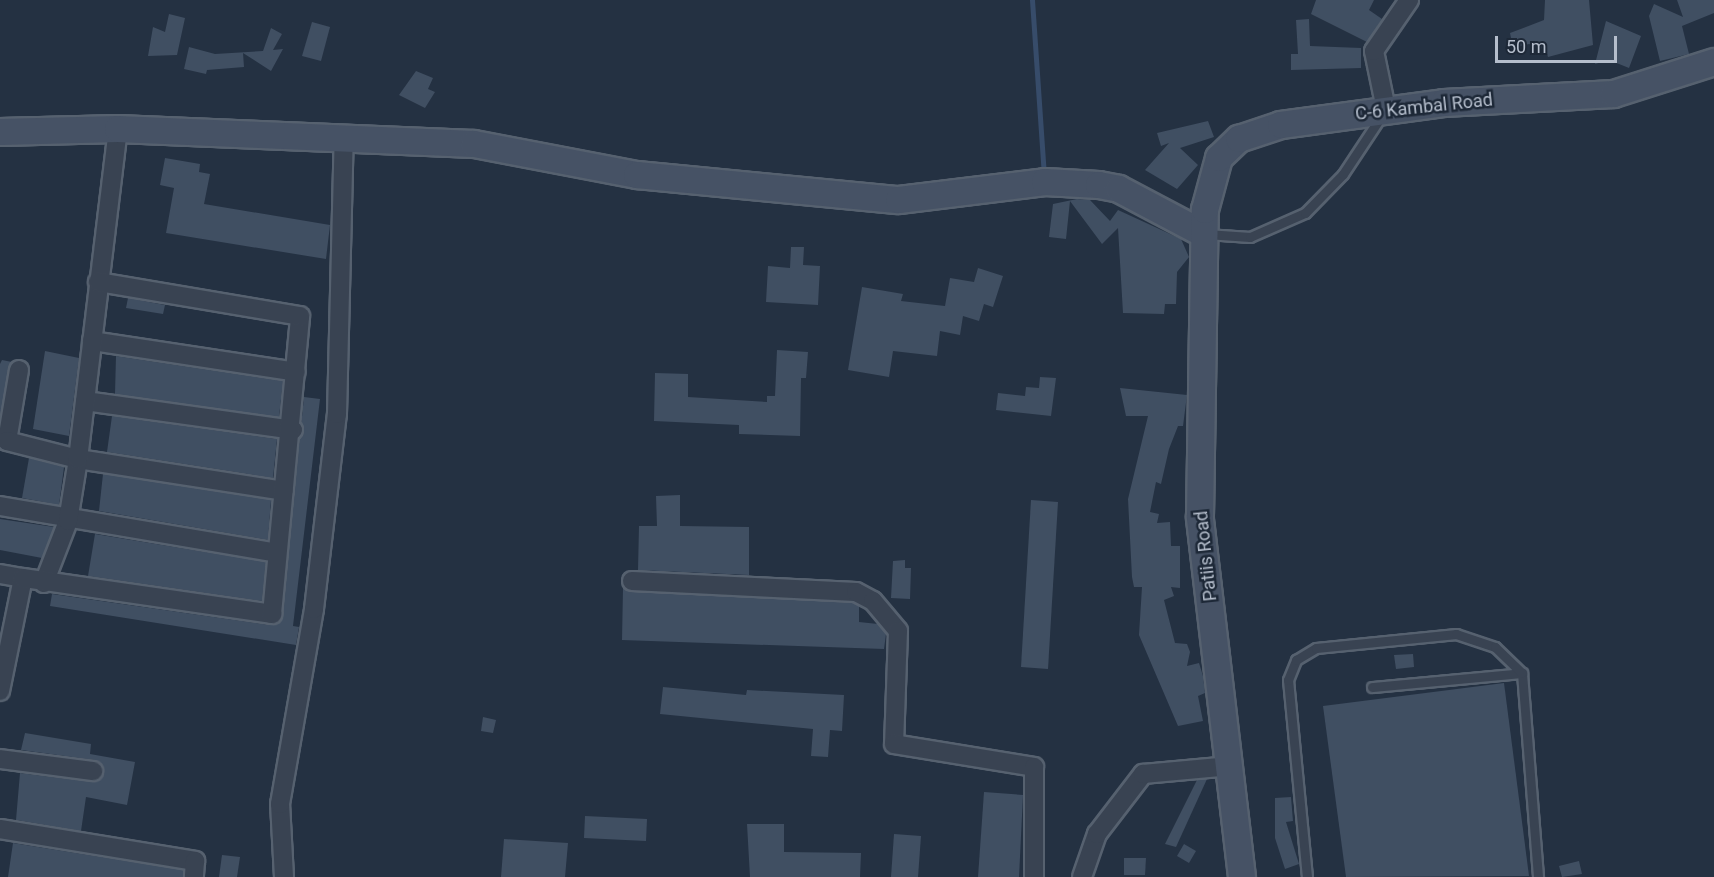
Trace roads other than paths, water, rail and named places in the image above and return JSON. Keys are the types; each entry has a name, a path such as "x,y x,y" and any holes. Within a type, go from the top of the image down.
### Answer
{"street":[{"path":"1386,109 1374,51 1409,0"},
{"name":"C-6 Kambal Road","path":"1204,234 1212,170 1239,140 1281,125 1386,109 1614,94 1714,62"},
{"path":"0,132 118,129 344,135 474,144 637,176 899,200 1045,182 1099,184 1119,189 1204,234"},
{"path":"44,583 68,521 78,459 118,129"},
{"path":"284,877 280,804 314,609 337,414 344,135"},
{"name":"Patiis Road","path":"1204,234 1200,517 1231,766 1242,877"},
{"path":"0,574 44,583 272,614 284,491 293,430 300,316 98,282"},
{"path":"92,341 296,372"},
{"path":"19,369 4,441 78,459 284,491"},
{"path":"85,401 293,430"},
{"path":"0,506 68,521 277,553"},
{"path":"0,691 4,639 22,578"},
{"path":"632,581 856,592 873,601 898,631 894,744 1034,767 1034,877"},
{"path":"0,759 93,771"},
{"path":"1082,877 1097,834 1143,774 1231,766"},
{"path":"0,829 195,861 194,877"}],"lane":[{"path":"1204,234 1250,237 1305,213 1343,174 1386,109"},
{"path":"1307,877 1288,680 1296,660 1316,648 1456,634 1495,648 1521,673 1538,877"},
{"path":"1372,687 1521,673"}],"waterway":[{"path":"1032,0 1044,175"}]}
